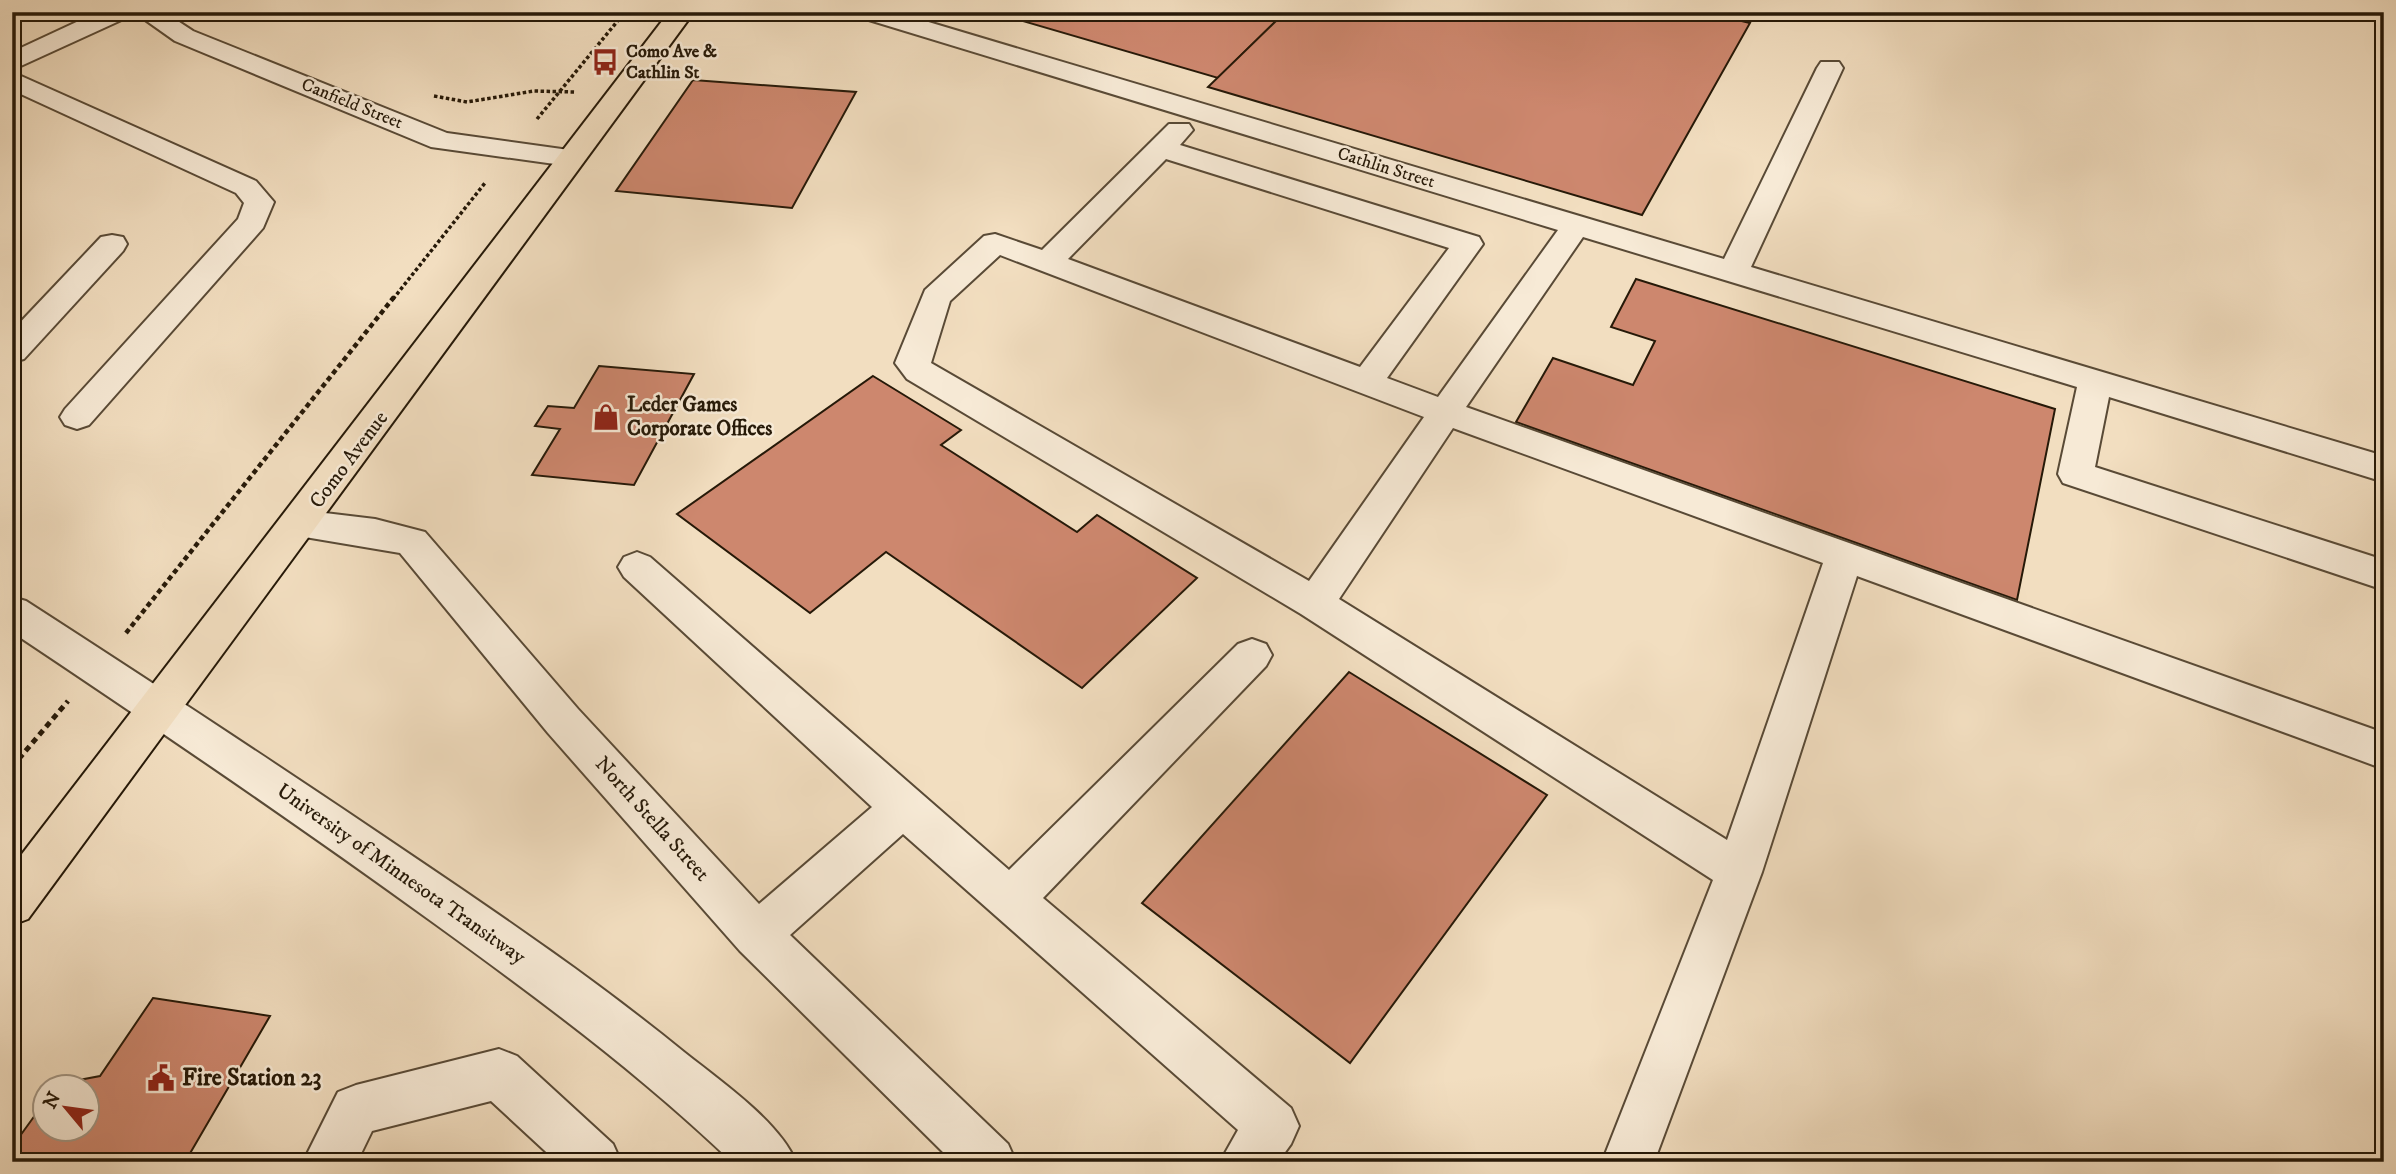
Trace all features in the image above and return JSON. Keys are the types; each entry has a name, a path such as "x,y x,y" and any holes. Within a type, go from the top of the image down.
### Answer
{"main road":[{"name":"Como Avenue","path":"12,904 479,286 569,158 682,12"}],"street":[{"path":"12,62 119,12"},
{"name":"Canfield Street","path":"146,12 184,36 441,141 569,158"},
{"name":"Cathlin Street","path":"868,12 2384,469"},
{"path":"1733,272 1829,68"},
{"path":"12,80 246,187 259,202 252,222 77,416"},
{"path":"1047,263 1197,111"},
{"path":"1161,148 1468,244 1366,383"},
{"path":"1315,603 1444,412 1576,226"},
{"path":"1739,872 1315,603 919,371 912,363 936,298 995,243 1444,412 2384,751"},
{"path":"12,351 111,244"},
{"path":"2095,381 2076,474 2384,575"},
{"name":"North Stella Street","path":"300,524 375,533 411,542 563,721 757,935 990,1162"},
{"path":"1628,1162 1739,872 1844,556"},
{"path":"637,567 904,807 1273,1126 1246,1162"},
{"name":"University of Minnesota Transitway","path":"12,612 160,708 516,954 720,1113 770,1162"},
{"path":"1011,899 1252,655"},
{"path":"757,935 904,807"},
{"path":"329,1162 356,1110 499,1074 595,1162"}],"path":[{"path":"133,624 625,12"},
{"path":"426,95 467,102 560,90"},
{"path":"12,767 71,698"}],"building":[{"path":"992,12 1256,12 1253,15 1276,21 1218,78"},
{"path":"1256,12 1704,12 1750,23 1642,215 1208,87 1276,21 1253,15"},
{"path":"693,80 856,92 792,208 616,191"},
{"path":"1636,279 2055,409 2017,600 1516,422 1553,358 1633,385 1655,341 1611,327"},
{"name":"Leder Games Corporate Offices","path":"599,366 694,374 634,485 532,475 560,429 535,426 548,406 574,408"},
{"path":"873,376 961,430 941,445 1077,532 1097,515 1197,578 1082,688 886,552 810,613 677,514"},
{"path":"1349,672 1547,795 1350,1063 1142,903"},
{"name":"Fire Station 23","path":"153,998 270,1016 185,1162 12,1162 12,1147 32,1119 32,1142 102,1142 102,1073"}],"place":[{"name":"Como Ave & Cathlin St","path":"605,62"},
{"name":"Leder Games Corporate Offices","path":"606,417"},
{"name":"Fire Station 23","path":"161,1078"}]}
